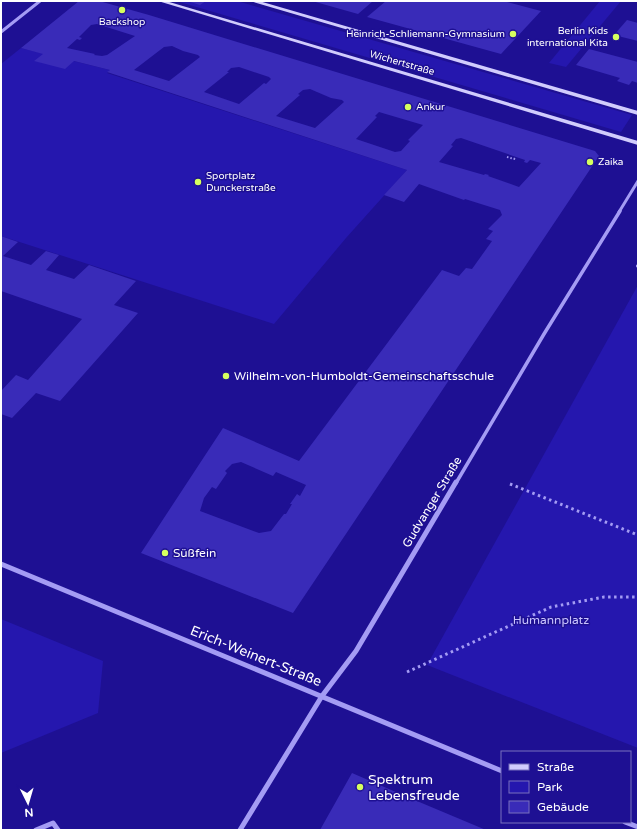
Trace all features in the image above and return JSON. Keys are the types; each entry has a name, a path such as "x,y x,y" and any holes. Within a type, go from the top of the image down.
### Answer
{"street":[{"path":"1,32 40,1"},
{"name":"Wichertstraße","path":"162,1 638,143"},
{"name":"Wichertstraße","path":"253,1 638,113"},
{"name":"Gudvanger Straße","path":"240,830 322,696 356,651 544,334 638,181"},
{"name":"Erich-Weinert-Straße","path":"1,564 501,771"},
{"path":"36,830 53,823 58,830"},
{"path":"628,823 638,827"}],"path":[{"path":"507,156 514,159 516,157"},
{"path":"510,484 638,535"},
{"path":"407,672 551,607 604,597 638,597"}],"green space":[{"path":"176,1 237,1 632,115 621,132"},
{"path":"600,1 621,1 566,67 549,63"},
{"name":"Sportplatz Dunckerstraße","path":"21,48 110,70 107,73 407,170 346,238 274,324 1,236 1,64"},
{"name":"Humannplatz","path":"638,285 638,748 427,665"},
{"path":"1,619 103,661 98,713 1,753"}],"building":[{"path":"79,1 99,1 595,151 599,156 293,613 141,553 223,428 299,461 442,270 459,276 466,268 472,269 492,241 486,239 493,231 488,229 502,215 500,210 465,199 464,200 419,184 404,202 384,195 407,170 107,72 110,70 74,61 65,69 34,61 43,54 21,48","holes":["97,24 135,36 107,55 102,56 67,48 77,39 80,40 82,38 79,37 91,25","172,46 200,57 169,81 134,70 164,47","239,67 271,79 239,104 204,92 229,72 227,72 231,68","310,89 344,102 315,128 276,116 300,95 298,94 303,90","379,112 423,125 408,140 410,141 401,151 395,152 356,139 377,117 375,116","461,138 525,160 524,162 527,163 530,160 541,163 519,187 488,176 489,175 484,175 439,162 453,146 451,145 456,139","241,462 273,476 276,472 306,485 300,496 297,494 290,504 292,504 286,514 284,514 271,531 259,533 200,511 204,498 212,487 216,489 227,473 225,471 232,464"]},
{"path":"187,1 206,1 200,5"},
{"path":"312,1 373,1 358,14"},
{"path":"386,1 503,1 541,11 501,54 367,17"},
{"path":"627,20 638,23 638,41 614,35"},
{"path":"589,49 638,62 638,83 632,81 629,85 617,81 620,78 576,65"},
{"path":"1,236 18,242 3,256 31,265 46,251 59,255 46,270 74,279 89,265 136,281 114,305 138,313 60,401 36,393 12,418 1,414 1,391 16,375 28,380 82,319 1,291"},
{"path":"352,773 405,796 486,830 320,830"}],"place":[{"name":"Backshop","path":"122,10"},
{"name":"Heinrich-Schliemann-Gymnasium","path":"513,34"},
{"name":"Berlin Kids international Kita","path":"616,37"},
{"name":"Ankur","path":"408,107"},
{"name":"Zaika","path":"590,162"},
{"name":"Sportplatz Dunckerstraße","path":"198,182"},
{"name":"Wilhelm-von-Humboldt-Gemeinschaftsschule","path":"226,376"},
{"name":"Süßfein","path":"165,553"},
{"name":"Spektrum Lebensfreude","path":"360,787"}]}
